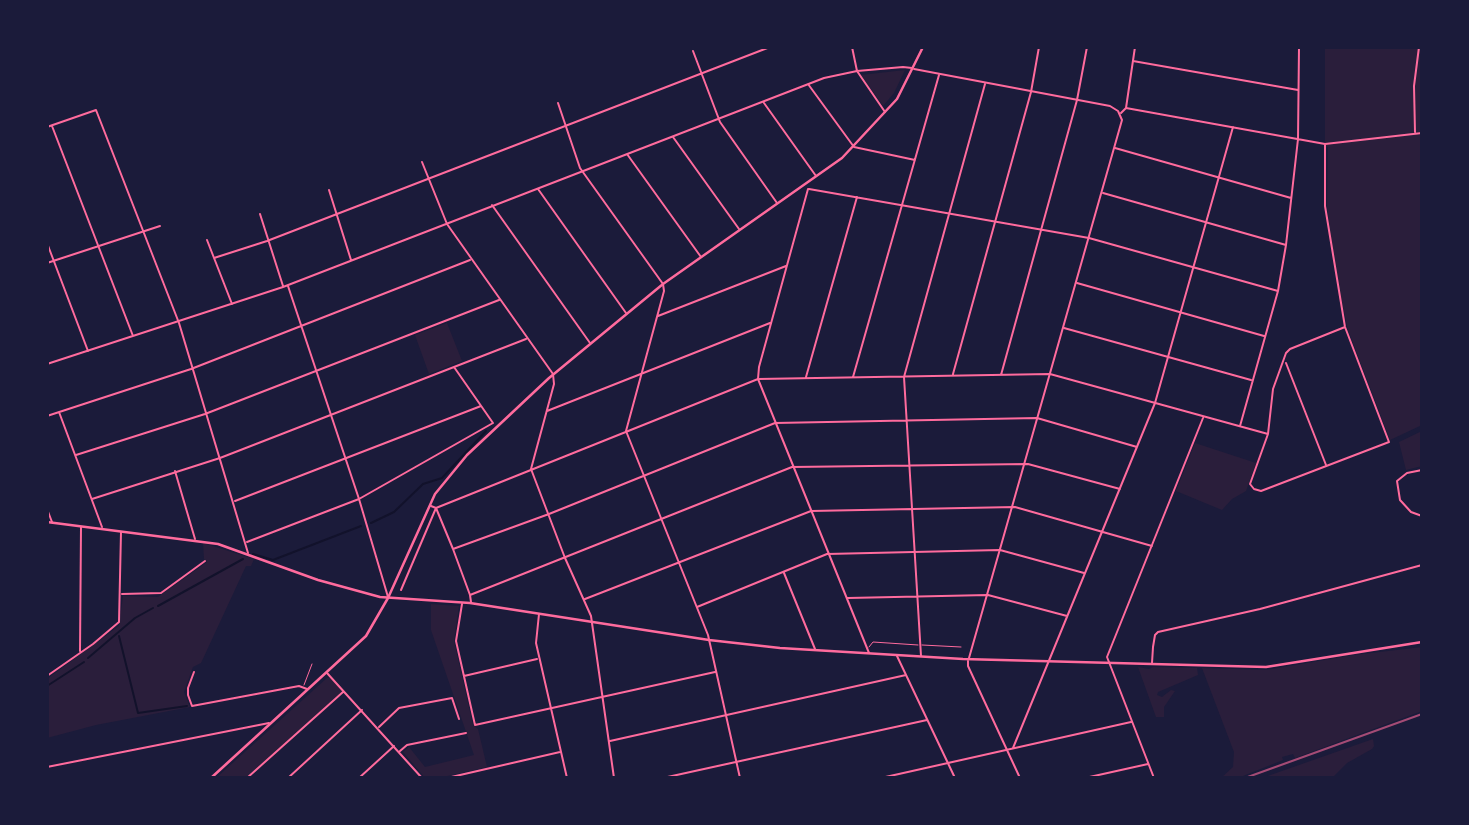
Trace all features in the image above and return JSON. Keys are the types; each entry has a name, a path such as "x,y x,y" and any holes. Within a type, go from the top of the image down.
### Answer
{"main road":[{"path":"211,778 366,636 388,598 429,505 445,480 494,425 663,284 778,204 853,147 897,99 923,47"},
{"path":"47,522 218,544 318,580 388,598 470,603 709,640 816,650 969,659 1275,666 1422,642"}],"street":[{"path":"214,258 771,47"},
{"path":"852,47 857,71 886,113"},
{"path":"952,375 1031,92 1040,47"},
{"path":"1001,376 1077,100 1087,47"},
{"path":"1120,114 1126,108 1136,47"},
{"path":"1240,427 1278,291 1286,245 1298,139 1299,47"},
{"path":"1415,133 1415,86 1419,47"},
{"path":"693,51 718,119 778,204"},
{"path":"1133,61 1299,90"},
{"path":"47,364 283,287 841,73 903,67 1110,106 1120,114 1122,123 968,666 1020,778"},
{"path":"853,378 939,75"},
{"path":"808,84 853,147 916,160"},
{"path":"921,657 904,377 985,84"},
{"path":"763,102 816,176"},
{"path":"558,103 582,171 663,284 664,291 626,431 709,640 740,778"},
{"path":"1126,108 1325,144 1422,133"},
{"path":"47,127 96,110 179,323 248,553"},
{"path":"52,125 134,337"},
{"path":"1013,748 1155,403 1233,127"},
{"path":"672,136 740,230"},
{"path":"1325,144 1325,206 1345,327 1390,442 1261,491 1254,489 1251,484 1268,434 1273,389 1290,349 1345,327"},
{"path":"1115,148 1292,198"},
{"path":"627,153 701,258"},
{"path":"422,162 447,224 553,374 554,384 531,469 592,622 614,778"},
{"path":"804,185 808,189 1089,238 1278,291"},
{"path":"537,188 627,314"},
{"path":"808,189 758,379 869,654"},
{"path":"329,190 351,261"},
{"path":"1102,193 1286,245"},
{"path":"806,378 857,197"},
{"path":"492,205 591,344"},
{"path":"260,215 283,287"},
{"path":"47,263 160,226"},
{"path":"207,240 232,305"},
{"path":"47,243 88,352"},
{"path":"47,415 191,369 471,260"},
{"path":"656,317 788,266"},
{"path":"1076,282 1265,336"},
{"path":"288,285 359,499 388,598"},
{"path":"76,455 205,414 499,300"},
{"path":"546,411 771,323"},
{"path":"1063,328 1252,381"},
{"path":"92,499 220,458 527,338"},
{"path":"1284,361 1289,366 1326,466"},
{"path":"246,542 359,499 494,425 453,367"},
{"path":"401,590 436,508 758,379 1050,374 1268,434"},
{"path":"234,502 481,406"},
{"path":"59,412 103,528"},
{"path":"1154,778 1107,657 1203,417"},
{"path":"453,549 549,514 775,423 1037,418 1137,447"},
{"path":"470,595 792,467 1025,464 1120,489"},
{"path":"1422,470 1407,473 1397,481 1400,500 1411,512 1422,516"},
{"path":"175,471 195,539"},
{"path":"429,505 436,508 470,595 470,603"},
{"path":"584,599 811,511 1013,507 1152,546"},
{"path":"47,509 53,523"},
{"path":"80,653 82,526"},
{"path":"47,676 119,622 121,531"},
{"path":"696,607 827,554 1000,550 1084,573"},
{"path":"121,594 161,593 205,561"},
{"path":"1152,664 1153,646 1158,632 1260,609 1422,565"},
{"path":"784,572 816,650"},
{"path":"846,598 988,595 1068,617"},
{"path":"462,603 456,641 475,724 716,671"},
{"path":"539,613 536,639 567,778"},
{"path":"897,656 956,778"},
{"path":"463,676 540,659"},
{"path":"194,672 188,688 192,706 299,685 308,690"},
{"path":"327,673 422,778"},
{"path":"609,741 906,675"},
{"path":"247,778 344,690"},
{"path":"379,728 399,708 452,698 459,719"},
{"path":"288,778 362,710"},
{"path":"663,778 927,720"},
{"path":"881,778 1131,722"},
{"path":"47,767 270,723"},
{"path":"399,752 407,745 466,733"},
{"path":"359,778 394,746"},
{"path":"447,778 561,751"},
{"path":"1085,778 1148,764"}],"lane":[{"path":"867,648 873,642 961,647"},
{"path":"303,687 312,664"}],"shaded area":[{"path":"1325,47 1422,47 1422,425 1390,440 1348,330 1333,260 1327,205"},
{"path":"905,70 894,93 883,106 861,75"},
{"path":"447,323 462,361 429,374 415,335"},
{"path":"1422,431 1422,466 1406,470 1399,442"},
{"path":"1195,443 1256,463 1246,491 1232,499 1222,510 1176,491"},
{"path":"203,543 254,559 251,566 246,566 201,663 193,667 184,692 190,707 96,725 47,738 47,679 119,626 123,596 158,597 207,562 204,559"},
{"path":"431,604 459,606 454,641 473,725 478,729 487,767 439,778 425,778 403,752 409,747 425,767 474,755 431,630"},
{"path":"1422,647 1422,711 1295,758 1293,754 1282,757 1283,760 1238,778 1221,778 1233,767 1234,752 1202,668 1266,670"},
{"path":"1138,667 1197,668 1198,675 1158,692 1157,695 1162,697 1171,690 1175,691 1164,707 1164,717 1156,717"},
{"path":"327,678 332,678 344,690 247,778 216,778"},
{"path":"1373,739 1372,749 1347,763 1332,778 1262,778"}],"waterway":[{"path":"371,523 394,512 423,484 442,478 486,431"},
{"path":"253,554 273,560 361,526"},
{"path":"158,606 243,559"},
{"path":"88,658 135,618 153,608"},
{"path":"119,636 138,713 187,706"},
{"path":"47,686 84,662"}],"railway":[{"path":"1245,778 1422,714"}]}
